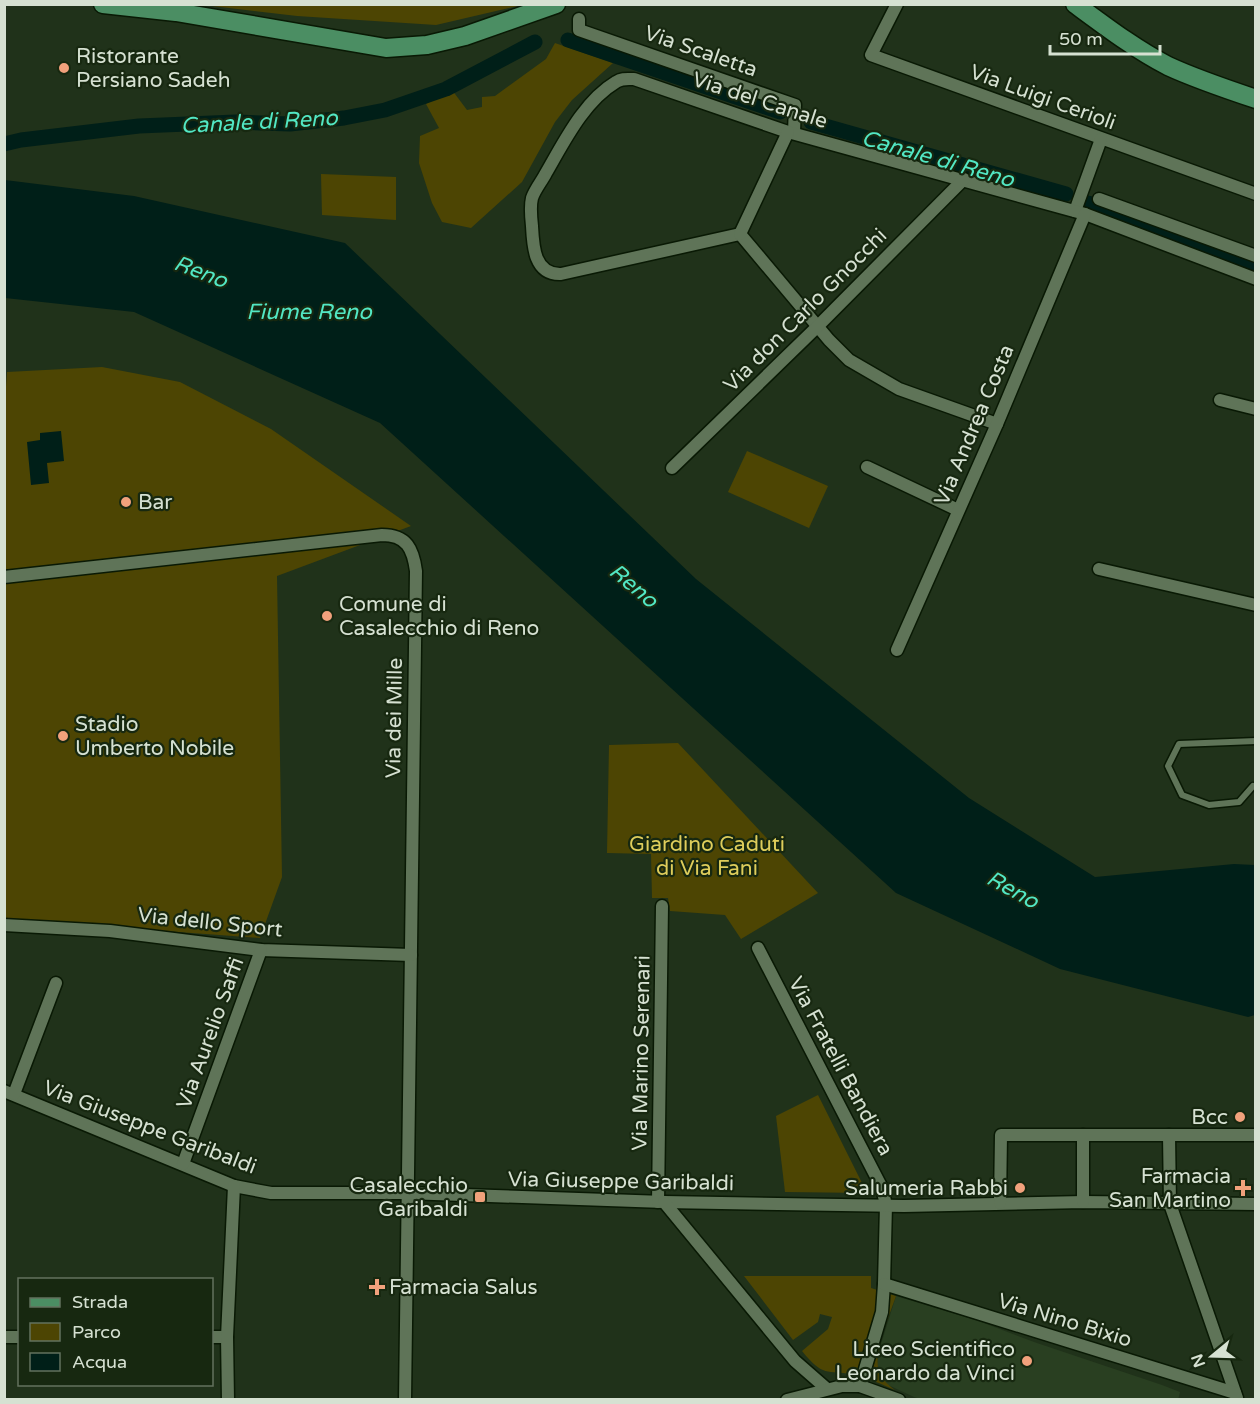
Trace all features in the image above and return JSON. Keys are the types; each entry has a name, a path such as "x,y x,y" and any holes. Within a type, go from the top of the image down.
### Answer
{"main road":[{"path":"103,4 176,12 386,48 427,45 465,36 556,4"},
{"path":"1075,4 1137,48 1166,64 1193,77 1256,99"}],"street":[{"name":"Via Luigi Cerioli","path":"897,4 871,55 1256,194"},
{"name":"Via Scaletta","path":"579,19 579,30 795,105 791,132"},
{"name":"Via del Canale","path":"740,234 553,275 539,264 535,256 532,233 532,197 558,151 586,109 618,80 634,79 791,132 1080,212 1256,279"},
{"path":"791,132 740,234 849,360 899,389 997,424"},
{"name":"Via Andrea Costa","path":"897,650 997,424 1080,212 1101,139"},
{"name":"Via don Carlo Gnocchi","path":"672,468 964,179"},
{"path":"1099,199 1256,256"},
{"path":"1220,400 1256,409"},
{"path":"867,467 958,510"},
{"name":"Via dei Mille","path":"4,577 382,535 400,538 414,555 416,571 405,1400"},
{"path":"1099,569 1256,605"},
{"name":"Via Marino Serenari","path":"661,1202 662,906"},
{"name":"Via dello Sport","path":"4,926 110,931 261,950 411,955"},
{"name":"Via Fratelli Bandiera","path":"758,948 882,1188 885,1205 882,1312 860,1386"},
{"name":"Via Aurelio Saffi","path":"183,1164 261,950"},
{"path":"9,1092 56,983"},
{"name":"Via Giuseppe Garibaldi","path":"9,1092 234,1186 271,1193 406,1193 661,1202 885,1205 1083,1202 1256,1204"},
{"path":"1000,1203 1001,1135 1256,1135"},
{"path":"1083,1135 1083,1202"},
{"name":"Via Nino Bixio","path":"1169,1135 1170,1203 1236,1396"},
{"path":"228,1400 227,1337 234,1186"},
{"path":"661,1202 795,1361 827,1389"},
{"name":"Via Nino Bixio","path":"884,1284 1236,1396"},
{"path":"213,1337 227,1337"},
{"path":"787,1400 827,1389 860,1386 894,1398"}],"lane":[{"path":"1253,786 1239,802 1209,805 1182,795 1168,766 1179,744 1256,741"}],"shaded area":[{"path":"896,1296 976,1320 1162,1385 1180,1392 1178,1400 920,1399 914,1397 886,1384 877,1367 878,1354"}],"green space":[{"path":"522,4 436,25 297,16 204,5"},
{"path":"555,43 613,63 572,100 555,122 522,182 471,228 442,222 432,203 419,163 420,136 439,128 426,104 452,90 467,110 482,107 482,97 495,96 546,59"},
{"path":"321,174 396,177 396,220 322,215"},
{"path":"102,367 180,382 271,429 411,526 277,576 282,877 260,938 138,929 5,927 4,415 7,372"},
{"path":"747,451 828,486 809,528 728,492"},
{"name":"Giardino Caduti di Via Fani","path":"678,743 818,893 741,939 725,915 670,911 668,898 652,898 651,854 607,853 609,745"},
{"path":"818,1095 867,1193 785,1192 776,1116"},
{"path":"744,1276 871,1276 871,1288 896,1296 884,1331 878,1359 882,1377 895,1390 865,1377 826,1371 815,1365 802,1351 828,1329 832,1317 820,1314 818,1322 793,1340"}],"water":[{"name":"Fiume Reno","path":"5,180 134,196 345,243 696,579 969,798 1095,877 1234,864 1255,865 1255,1015 1248,1017 1060,969 896,893 380,423 134,312 5,298"},
{"path":"61,431 64,461 47,463 49,483 31,485 27,442 40,440 40,433"}],"waterway":[{"name":"Canale di Reno","path":"568,40 780,112"},
{"name":"Canale di Reno","path":"4,144 139,126 236,122 290,124 344,118 385,110 446,89 535,42"},
{"name":"Canale di Reno","path":"811,122 1066,194"},
{"path":"1088,203 1256,269"}],"place":[{"name":"Ristorante Persiano Sadeh","path":"64,68"},
{"name":"Bar","path":"126,502"},
{"name":"Comune di Casalecchio di Reno","path":"327,616"},
{"name":"Stadio Umberto Nobile","path":"63,736"},
{"name":"Bcc","path":"1240,1117"},
{"name":"Salumeria Rabbi","path":"1020,1188"},
{"name":"Farmacia San Martino","path":"1243,1188"},
{"name":"Casalecchio Garibaldi","path":"480,1197"},
{"name":"Farmacia Salus","path":"377,1287"},
{"name":"Liceo Scientifico Leonardo da Vinci","path":"1027,1361"}],"water label":[{"name":"Reno","path":"201,271"},
{"name":"Reno","path":"634,585"},
{"name":"Reno","path":"1013,889"}]}
